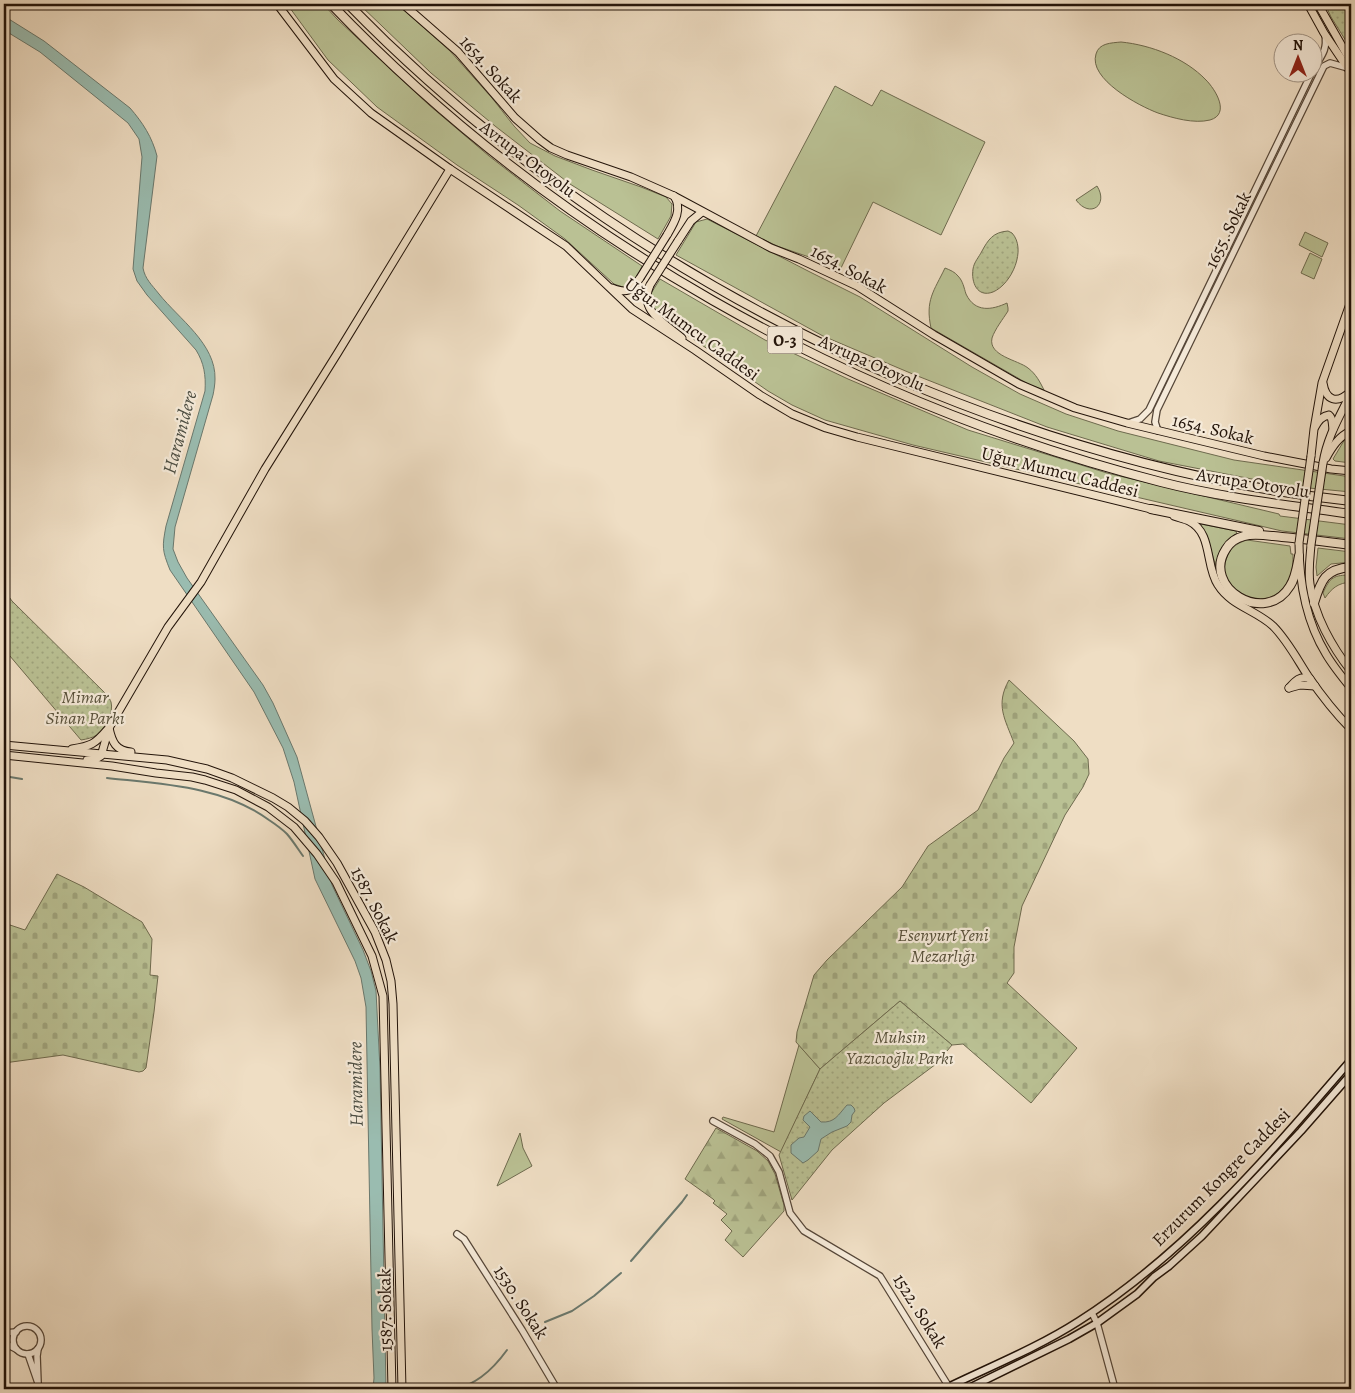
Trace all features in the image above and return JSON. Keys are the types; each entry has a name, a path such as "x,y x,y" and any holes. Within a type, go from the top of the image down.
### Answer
{"highway":[{"name":"Avrupa Otoyolu","path":"330,4 403,76 515,169 632,252 781,338 849,371 948,413 1017,439 1076,458 1199,491 1351,514"},
{"name":"Avrupa Otoyolu","path":"348,4 410,64 480,126 580,201 636,239 723,292 777,321 840,352 923,389 978,411 1102,453 1196,477 1301,495 1351,501"},
{"path":"1151,509 1289,538"},
{"path":"1299,556 1295,574 1289,587 1280,596 1268,603 1244,601 1232,592 1223,580 1220,566 1221,559 1232,541 1245,536 1289,538 1351,545"},
{"path":"1314,603 1319,586 1328,575 1338,568 1351,567"}],"main road":[{"name":"Uğur Mumcu Caddesi","path":"277,4 334,79 371,113 566,246 632,309 760,395 792,414 826,428 897,448 1151,509 1189,521 1199,530 1206,544 1210,564 1218,586 1229,598 1261,617 1282,635 1309,678"},
{"name":"1654. Sokak","path":"403,4 458,52 515,118 551,148 631,177 674,196 771,248 857,286 934,335 1019,384 1068,406 1127,423 1232,450 1330,469 1351,470"},
{"path":"1308,4 1335,50 1350,68"},
{"path":"1318,4 1346,53 1350,68"},
{"path":"1335,50 1342,50 1346,53"},
{"path":"112,766 104,764 98,755 100,744 106,737 109,728 168,627 201,582 269,461 342,346 450,168"},
{"path":"607,285 619,291 627,291 634,287 668,235 677,213 677,203 674,196"},
{"path":"695,350 651,312 647,298 650,285 678,241 691,221 702,212"},
{"path":"1351,301 1324,375 1319,397 1299,542 1306,608 1325,652 1351,688"},
{"path":"1324,375 1323,385 1328,396 1331,398 1340,399 1351,392"},
{"path":"1351,392 1327,445 1311,545 1309,575 1314,603 1331,641 1351,671"},
{"path":"1314,429 1321,418 1329,415 1333,430"},
{"path":"1323,463 1336,442 1351,431"},
{"path":"1316,686 1300,685 1289,688 1298,678 1309,678 1319,686 1351,723"},
{"path":"1309,678 1351,729"},
{"path":"59,750 65,751 92,744 109,728"},
{"path":"109,728 115,746 124,752 158,756 167,760"},
{"name":"1587. Sokak","path":"4,745 167,760 232,778 273,798 305,821 337,864 375,932 386,960 394,1004 402,1389"},
{"name":"1587. Sokak","path":"4,755 112,766 205,780 236,790 268,807 294,827 317,854 336,882 372,956 383,996 392,1389"},
{"path":"56,760 66,758 88,760 98,755"},
{"name":"Erzurum Kongre Caddesi","path":"946,1388 1064,1330 1130,1286 1196,1230 1285,1137 1351,1060"},
{"name":"Erzurum Kongre Caddesi","path":"967,1389 1057,1346 1097,1323 1137,1294 1202,1236 1301,1131 1351,1074"}],"street":[{"path":"1324,33 1326,43 1324,54"},
{"path":"1324,54 1335,50"},
{"name":"1655. Sokak","path":"1127,423 1140,419 1149,410 1278,144 1284,139 1324,66 1334,64 1350,68"},
{"name":"1655. Sokak","path":"1158,431 1154,422 1157,410 1284,147 1284,139 1308,82"},
{"path":"1278,144 1284,147"},
{"name":"1522. Sokak","path":"713,1121 755,1144 770,1156 779,1172 790,1212 804,1231 880,1276 946,1388"},
{"name":"1530. Sokak","path":"457,1234 464,1239 557,1389"},
{"path":"1092,1313 1097,1323 1116,1389"},
{"path":"4,1333 16,1332 28,1326 36,1330 41,1338 37,1356 39,1386"},
{"path":"16,1332 13,1340 16,1349"},
{"path":"4,1344 23,1354 32,1353 38,1348"},
{"path":"28,1354 39,1386"}],"green space":[{"path":"287,4 323,4 429,105 489,156 560,211 642,266 635,282 626,288 614,284 565,239 377,107 328,60"},
{"path":"359,4 397,4 450,51 530,143 555,156 666,197 672,204 671,216 658,239 570,184 495,126 431,73"},
{"path":"1325,4 1347,4 1351,11 1351,49 1331,17"},
{"path":"1121,42 1144,46 1167,54 1198,72 1210,84 1217,95 1220,112 1210,120 1184,120 1158,113 1128,98 1107,82 1100,73 1096,63 1096,54 1100,48 1109,43"},
{"path":"835,86 872,106 881,90 985,142 941,235 873,202 841,268 777,246 756,236"},
{"path":"1097,186 1101,199 1099,204 1092,209 1081,206 1076,200"},
{"path":"707,219 860,297 972,367 1020,394 1066,414 1118,431 1234,460 1351,477 1351,492 1288,486 1159,461 1047,427 915,375 823,336 676,255 696,222"},
{"path":"1008,231 1012,233 1018,248 1015,266 1006,282 1000,288 993,292 983,293 974,284 974,264 986,243 992,237 998,233"},
{"path":"1305,232 1328,243 1322,257 1299,245"},
{"path":"1310,253 1322,259 1314,279 1301,273"},
{"path":"945,268 954,272 960,278 966,294 979,307 990,308 1007,303 1008,311 993,335 992,344 1005,357 1031,370 1044,390 1030,385 931,328 929,318 930,303"},
{"path":"660,279 765,340 848,379 968,430 1107,473 1279,514 1280,516 1351,525 1351,539 1282,531 913,445 825,420 792,405 768,391 666,320 655,309 650,295"},
{"path":"1351,436 1351,463 1335,461 1333,459 1345,439"},
{"path":"1201,524 1236,531 1237,535 1225,546 1216,567 1207,536"},
{"path":"1247,540 1290,546 1291,554 1293,554 1290,577 1282,589 1272,597 1260,599 1248,597 1237,592 1229,583 1225,572 1226,560 1231,549"},
{"path":"1318,548 1351,552 1351,562 1331,564 1317,576"},
{"path":"1351,575 1351,582 1336,587 1325,598 1323,593 1330,580 1337,576"},
{"name":"Mimar Sinan Parkı","path":"4,590 12,601 108,697 112,706 110,715 106,725 97,735 81,740 4,649"},
{"name":"Esenyurt Yeni Mezarlığı","path":"1009,680 1074,741 1088,759 1089,774 1065,815 1022,906 1014,947 1014,973 1007,983 1077,1048 1031,1103 963,1044 952,1045 900,1001 820,1069 796,1042 797,1032 814,975 902,887 928,846 978,810 1004,758 1014,743 1002,705"},
{"path":"57,874 84,887 142,922 152,939 150,975 158,976 146,1068 143,1071 139,1072 63,1055 4,1063 4,923 25,930"},
{"name":"Muhsin Yazıcıoğlu Parkı","path":"900,1001 952,1045 936,1064 884,1103 832,1150 792,1200 779,1155 820,1069"},
{"path":"799,1045 820,1069 781,1152 722,1119 723,1117 774,1132"},
{"path":"716,1128 757,1151 768,1161 775,1174 784,1205 784,1211 743,1257 725,1240 732,1231 721,1220 727,1214 713,1203 715,1201 713,1199 685,1179"},
{"path":"520,1133 523,1148 532,1166 497,1186"}],"water":[{"path":"4,16 44,41 130,108 146,130 157,156 144,272 149,282 203,343 214,366 215,379 213,395 175,527 173,549 187,578 263,685 273,703 297,757 332,885 363,950 376,991 380,1069 386,1389 373,1389 366,1007 361,978 355,961 315,879 294,782 283,748 254,692 170,570 164,553 163,544 166,526 205,391 203,364 196,350 147,295 137,281 133,269 142,157 139,139 128,123 40,52 4,30"},
{"path":"847,1105 851,1105 855,1111 851,1122 847,1126 821,1139 818,1151 808,1160 803,1163 791,1153 791,1145 799,1138 804,1137 810,1127 803,1120 804,1116 810,1111 821,1122 830,1121 836,1118"}],"waterway":[{"path":"4,776 22,779"},
{"path":"107,778 191,788 232,800 251,809 281,828 303,856"},
{"path":"631,1261 687,1195"},
{"path":"545,1322 572,1311 594,1296 621,1273"},
{"path":"454,1389 470,1384 484,1375 507,1350"},
{"path":"420,1388 441,1389"}],"water label":[{"name":"Haramidere","path":"179,432"},
{"name":"Haramidere","path":"355,1084"}]}
